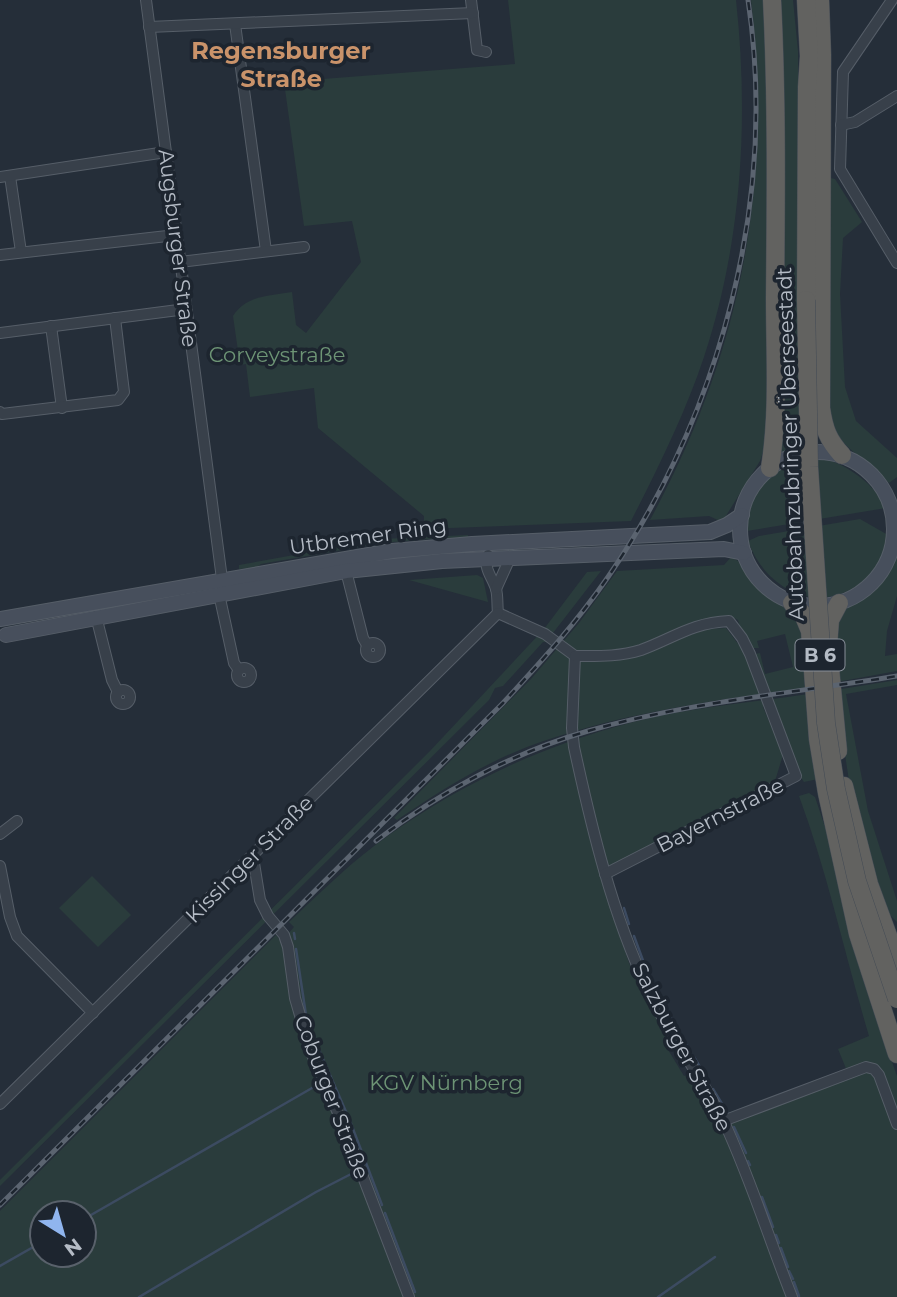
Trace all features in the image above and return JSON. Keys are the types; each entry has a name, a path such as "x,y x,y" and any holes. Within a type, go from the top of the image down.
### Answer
{"highway":[{"path":"770,468 775,430 776,200 776,82 772,0"},
{"name":"Autobahnzubringer Überseestadt","path":"798,0 807,87"},
{"name":"Autobahnzubringer Überseestadt","path":"806,0 809,57 806,300 809,478 826,723 836,789 857,881 897,999"},
{"path":"820,0 821,408 824,428 830,442 842,456"},
{"name":"B 6","path":"792,603 803,614 810,631 818,739 827,793 859,934 897,1054"},
{"name":"B 6","path":"839,603 830,620 828,647 837,742 845,791 869,884 894,956"},
{"path":"880,912 891,924 897,926"},
{"path":"859,934 871,948 894,956 873,981"}],"main road":[{"path":"826,452 842,456 864,470 891,495 896,532 890,555 882,572 856,596 839,603 817,606 792,603 764,584 744,553 742,515 747,497 757,481 770,468 798,454 826,452"},
{"name":"Utbremer Ring","path":"4,625 222,579 392,551 710,532 742,515"},
{"name":"Utbremer Ring","path":"4,625 96,617 346,571 486,559 724,549 744,553"},
{"path":"0,606 4,625"}],"street":[{"name":"Augsburger Straße","path":"146,0 222,579"},
{"path":"471,0 480,54"},
{"path":"892,0 843,72 840,169 897,263"},
{"path":"149,27 473,13"},
{"path":"235,24 266,251"},
{"path":"841,125 855,122 897,96"},
{"path":"21,252 5,177 166,152"},
{"path":"0,255 176,234"},
{"path":"180,262 304,247"},
{"path":"0,333 186,309"},
{"path":"1,413 62,408 118,400 122,397 124,392 115,318"},
{"path":"51,326 62,408"},
{"path":"494,543 486,559 488,572 496,589 498,613 545,634 575,656"},
{"path":"496,589 510,558"},
{"name":"Utbremer Ring","path":"346,571 363,638 368,645"},
{"path":"219,594 234,663 239,670"},
{"name":"Kissinger Straße","path":"0,1104 498,613"},
{"path":"96,617 111,680 118,692"},
{"name":"Bayernstraße","path":"575,656 611,656 640,650 687,628 710,622 729,621 750,654 796,776 605,874"},
{"name":"Salzburger Straße","path":"575,656 572,728 574,747 605,874 649,993 723,1121 743,1164 792,1297"},
{"path":"0,834 17,821"},
{"name":"Coburger Straße","path":"253,857 260,900 268,916 284,934 288,947 295,998 310,1050 342,1122 409,1297"},
{"path":"0,866 10,917 17,936 93,1013"},
{"path":"723,1121 866,1067 874,1069 879,1075 897,1124"}],"green space":[{"name":"Corveystraße","path":"508,0 736,0 742,135 734,225 717,314 697,378 680,420 631,521 424,529 424,516 318,428 314,388 250,397 246,364 240,365 233,316 252,300 292,292 296,325 306,333 361,262 352,221 304,226 284,82 515,64"},
{"path":"751,0 764,0 768,27 767,441 760,461 724,519 720,521 709,516 650,520 681,458 707,395 727,332 742,268 752,203 757,137 757,69"},
{"path":"781,0 793,0 798,51 800,447 780,454 783,76"},
{"path":"830,178 835,179 862,222 843,238 840,294 845,387 856,421 897,458 897,477 889,483 850,449 830,425"},
{"path":"824,458 860,477 875,491 886,508 747,531 753,500 769,477 793,463"},
{"path":"860,519 888,535 881,563 870,577 850,590 834,596 818,598 788,590 764,569 748,541 759,536"},
{"path":"468,535 468,539 442,542 440,538 382,543 239,569 239,565 382,539"},
{"path":"731,557 738,561 756,585 801,621 809,687 666,709 561,735 493,762 444,789 397,820 394,818 531,679 579,623 617,571 724,565","holes":["734,618 738,620 741,631 752,648 759,648 757,641 785,634 793,667 765,674 760,653 755,654 756,681 742,649 726,628 707,629 681,638"]},
{"path":"897,557 897,596 887,631 885,656 897,654 897,671 837,682 836,628 845,610 877,588"},
{"path":"601,571 546,642 543,642 503,686 495,688 489,700 0,1186 0,1180 430,751 544,629 587,572"},
{"path":"477,575 483,578 488,602 409,580"},
{"path":"897,680 897,685 846,694 868,811 897,901 897,922 883,908 850,787 835,690"},
{"name":"KGV Nürnberg","path":"809,694 818,779 804,782 797,772 771,705 763,707 783,755 775,781 599,872 629,963 644,996 672,1044 667,1048 684,1076 689,1074 721,1124 847,1071 838,1049 869,1036 828,885 799,796 809,793 815,797 829,839 848,924 868,994 897,1076 897,1297 0,1297 0,1211 276,935 281,942 294,927 289,922 337,877 415,817 469,785 526,758 615,727 711,707"},
{"path":"92,876 131,915 98,947 59,908"}],"waterway":[{"path":"624,908 629,924"},
{"path":"294,933 295,939"},
{"path":"634,936 652,985 687,1046"},
{"path":"296,949 306,1015 313,1034"},
{"path":"316,1043 347,1114"},
{"path":"694,1057 709,1082"},
{"path":"98,1211 319,1084"},
{"path":"713,1089 727,1112"},
{"path":"350,1121 382,1205"},
{"path":"734,1127 746,1153"},
{"path":"748,1161 750,1165"},
{"path":"139,1297 316,1192 355,1172"},
{"path":"762,1197 773,1227"},
{"path":"385,1213 415,1292"},
{"path":"776,1235 779,1243"},
{"path":"781,1248 788,1267"},
{"path":"0,1266 28,1250"},
{"path":"658,1297 715,1257"},
{"path":"789,1271 793,1279"},
{"path":"794,1282 799,1296"}],"railway":[{"path":"0,1205 503,703 596,594 648,513 682,445 710,374 732,301 747,227 755,151 755,75 748,0"},
{"path":"376,841 400,823 477,776 532,751 588,731 703,705 897,676"}],"district":[{"name":"Regensburger Straße","path":"281,64"}]}
